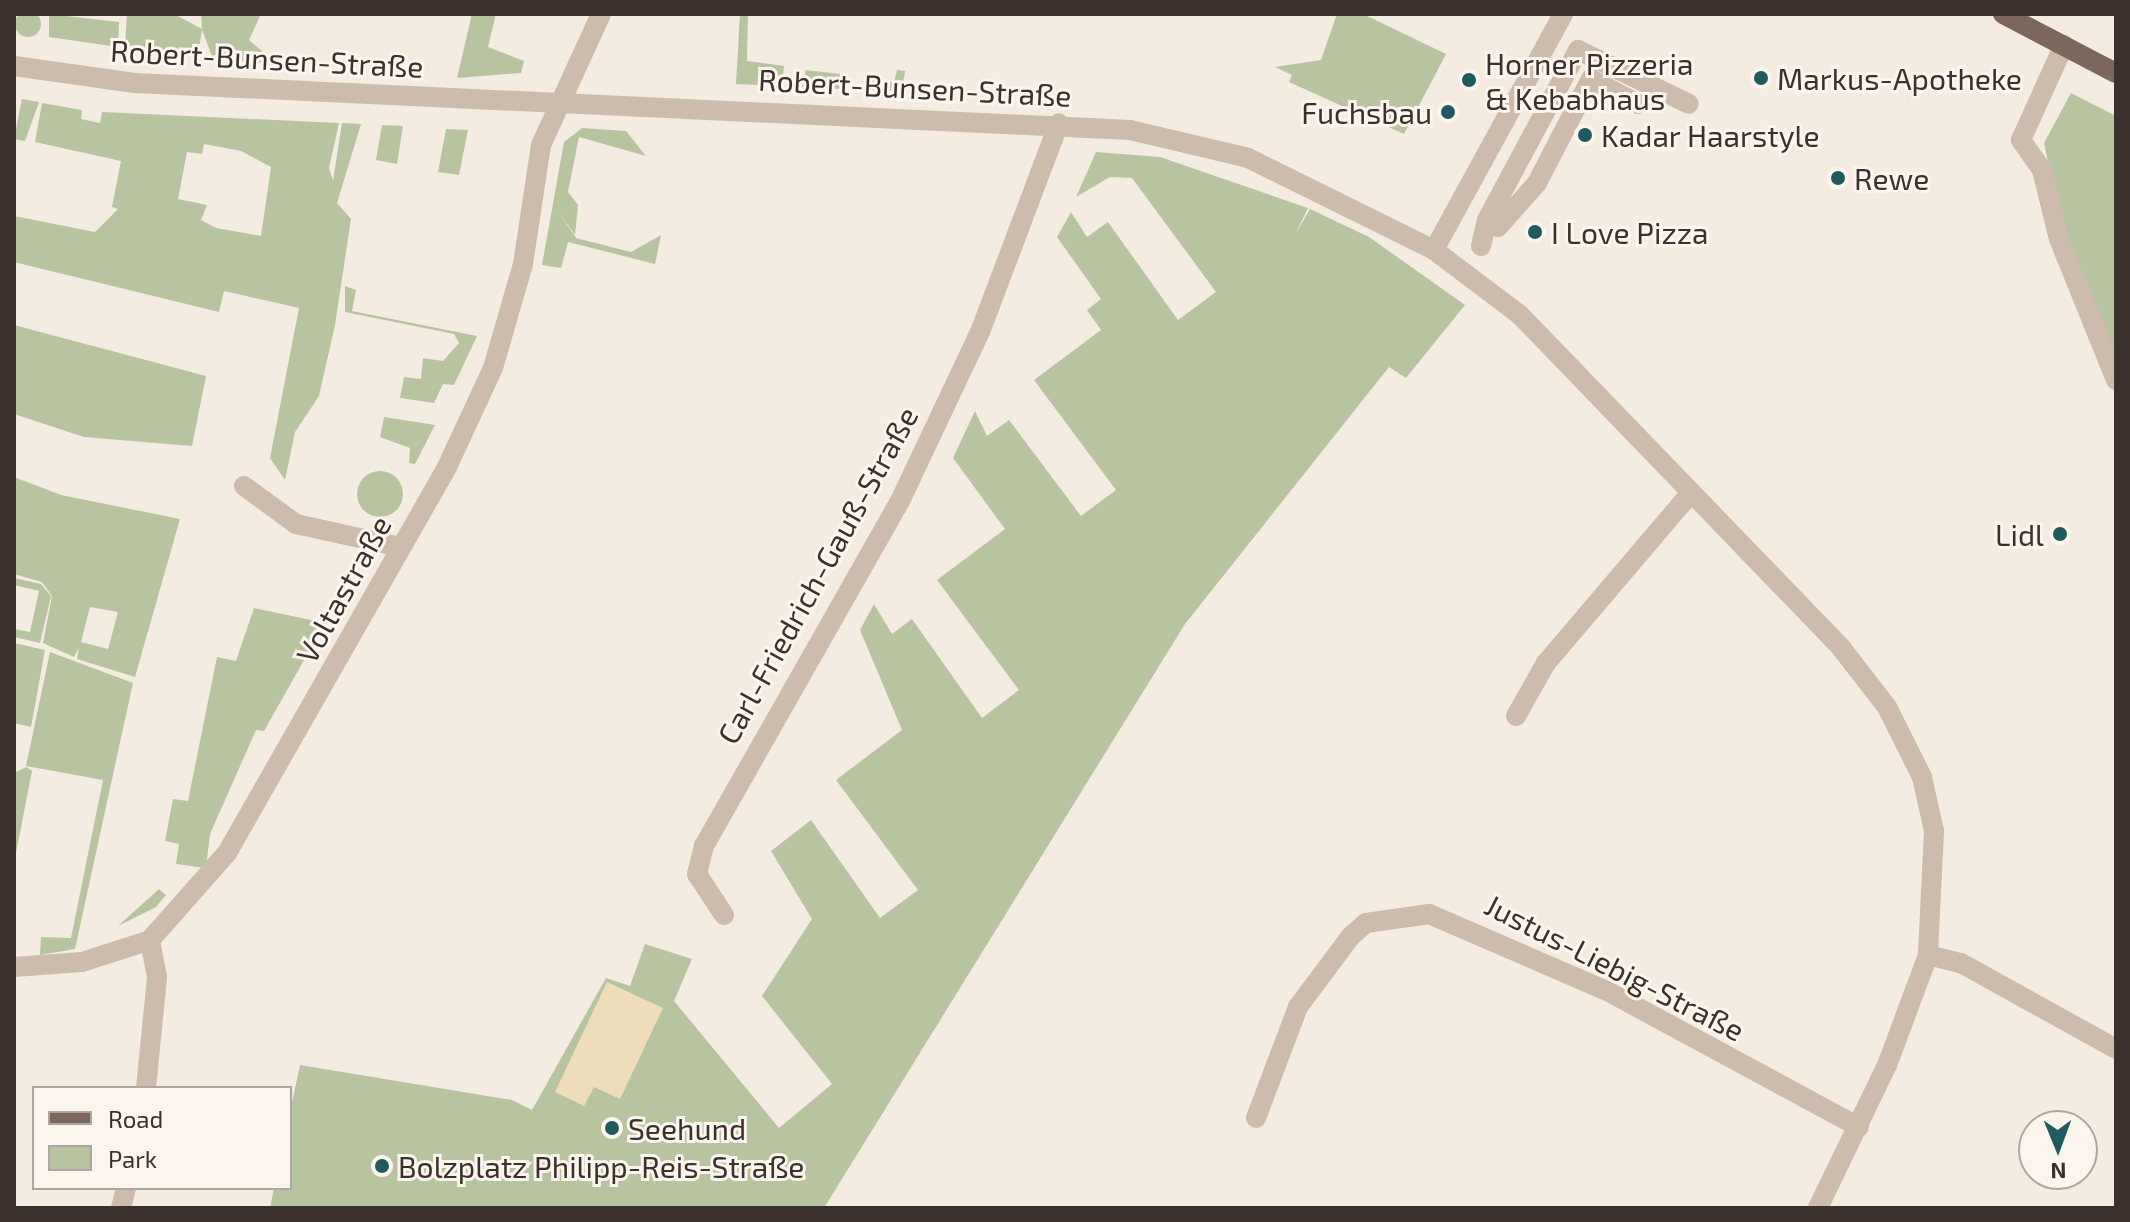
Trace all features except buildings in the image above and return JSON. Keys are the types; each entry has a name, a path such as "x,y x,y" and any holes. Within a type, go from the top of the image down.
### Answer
{"main road":[{"path":"2003,14 2116,73"}],"street":[{"name":"Voltastraße","path":"150,940 227,853 401,547 493,368 523,264 541,145 601,14"},
{"path":"1434,250 1563,14"},
{"path":"2064,45 2021,140 2042,170 2059,239 2116,380"},
{"path":"1521,180 1536,128 1578,50 1689,104"},
{"name":"Robert-Bunsen-Straße","path":"14,66 135,83 1059,123 1232,152 1434,250 1520,315 1836,642 1887,707 1931,808 1928,955"},
{"path":"1485,241 1521,180 1560,139 1591,79 1638,104"},
{"name":"Carl-Friedrich-Gauß-Straße","path":"724,915 697,874 704,846 900,501 980,332 1059,123"},
{"path":"1536,128 1546,134 1526,170 1533,174 1554,135 1560,139"},
{"path":"244,486 296,524 401,547"},
{"path":"1516,716 1558,648 1690,494"},
{"name":"Justus-Liebig-Straße","path":"1256,1118 1298,1007 1351,936 1366,923 1429,914 1609,992 1859,1127"},
{"path":"14,967 82,962 150,940 157,977 146,1086"},
{"path":"1818,1208 1859,1127 1928,955 1961,963 2116,1049"}],"green space":[{"path":"28,11 37,15 41,24 37,33 28,37 19,33 15,24 19,15"},
{"path":"49,14 119,22 118,47 49,37"},
{"path":"174,14 202,29 201,14 261,14 249,40 277,64 213,59 202,30 198,54 125,45 127,15"},
{"path":"472,14 496,14 488,47 524,61 521,73 457,78"},
{"path":"740,14 748,14 747,61 784,66 782,86 736,84"},
{"path":"1337,14 1363,14 1446,54 1404,134 1289,82 1292,75 1275,67 1321,60"},
{"path":"806,70 840,74 843,89 802,87"},
{"path":"897,70 905,71 902,91 864,90 866,78 894,82"},
{"path":"2071,93 2116,116 2116,361 2062,228 2044,143"},
{"path":"22,99 39,102 25,141 14,139"},
{"path":"42,103 82,110 81,119 100,123 102,112 339,123 329,168 333,181 342,123 361,124 337,203 351,219 335,325 319,396 295,432 285,480 270,458 299,308 224,291 219,312 14,262 14,216 95,232 118,209 112,207 121,161 35,142","holes":["204,144 241,151 271,167 261,236 216,228 201,220 207,205 178,199 187,152 202,154"]},
{"path":"382,125 403,126 397,164 376,160"},
{"path":"582,128 626,131 646,156 579,137 568,192 578,205 575,235 556,208 576,238 631,252 661,235 655,264 568,242 561,268 542,265 564,142"},
{"path":"446,129 468,130 459,175 438,172"},
{"path":"1096,152 1160,157 1308,208 1295,235 1310,209 1369,237 1465,305 1406,378 1389,367 1185,624 824,1208 270,1208 274,1190 292,1190 292,1103 300,1065 512,1100 532,1110 606,978 630,986 645,944 692,959 674,1001 779,1128 832,1084 762,996 812,919 771,851 811,820 880,918 918,890 836,780 902,730 860,630 874,604 892,634 912,619 982,718 1019,690 937,580 1005,529 953,458 975,411 987,436 1009,420 1081,516 1116,490 1034,380 1101,330 1087,310 1101,299 1057,237 1071,212 1087,237 1108,222 1178,320 1216,292 1132,178 1110,177 1076,197"},
{"path":"345,286 356,290 352,311 477,336 454,385 443,384 434,403 400,398 404,377 421,379 423,358 443,361 459,343 454,334 345,312"},
{"path":"14,325 206,376 192,446 84,437 14,414"},
{"path":"384,417 435,425 415,464 409,463 410,448 380,437"},
{"path":"380,471 396,478 403,494 396,510 380,517 364,510 357,494 364,478"},
{"path":"14,477 61,495 180,519 135,677 77,659 79,648 74,657 43,643 52,596 42,582 14,574","holes":["90,607 118,612 108,649 81,642"]},
{"path":"14,578 41,584 51,596 40,643 14,637 14,629 30,632 39,591 14,585"},
{"path":"254,608 325,623 264,731 256,730 210,834 206,868 176,864 179,844 165,841 173,799 188,801 217,657 236,661"},
{"path":"14,643 45,650 31,727 14,723"},
{"path":"50,652 133,683 75,949 40,955 41,937 71,938 103,780 26,766"},
{"path":"26,767 32,771 14,863 14,773"},
{"path":"159,889 166,895 156,907 118,926"}],"sand":[{"path":"607,982 663,1008 620,1099 594,1087 584,1106 555,1092"}],"place":[{"name":"Markus-Apotheke","path":"1761,78"},
{"name":"Horner Pizzeria & Kebabhaus","path":"1469,80"},
{"name":"Fuchsbau","path":"1448,112"},
{"name":"Kadar Haarstyle","path":"1585,135"},
{"name":"Rewe","path":"1838,178"},
{"name":"I Love Pizza","path":"1535,232"},
{"name":"Lidl","path":"2060,534"},
{"name":"Seehund","path":"612,1128"},
{"name":"Bolzplatz Philipp-Reis-Straße","path":"382,1166"}]}
